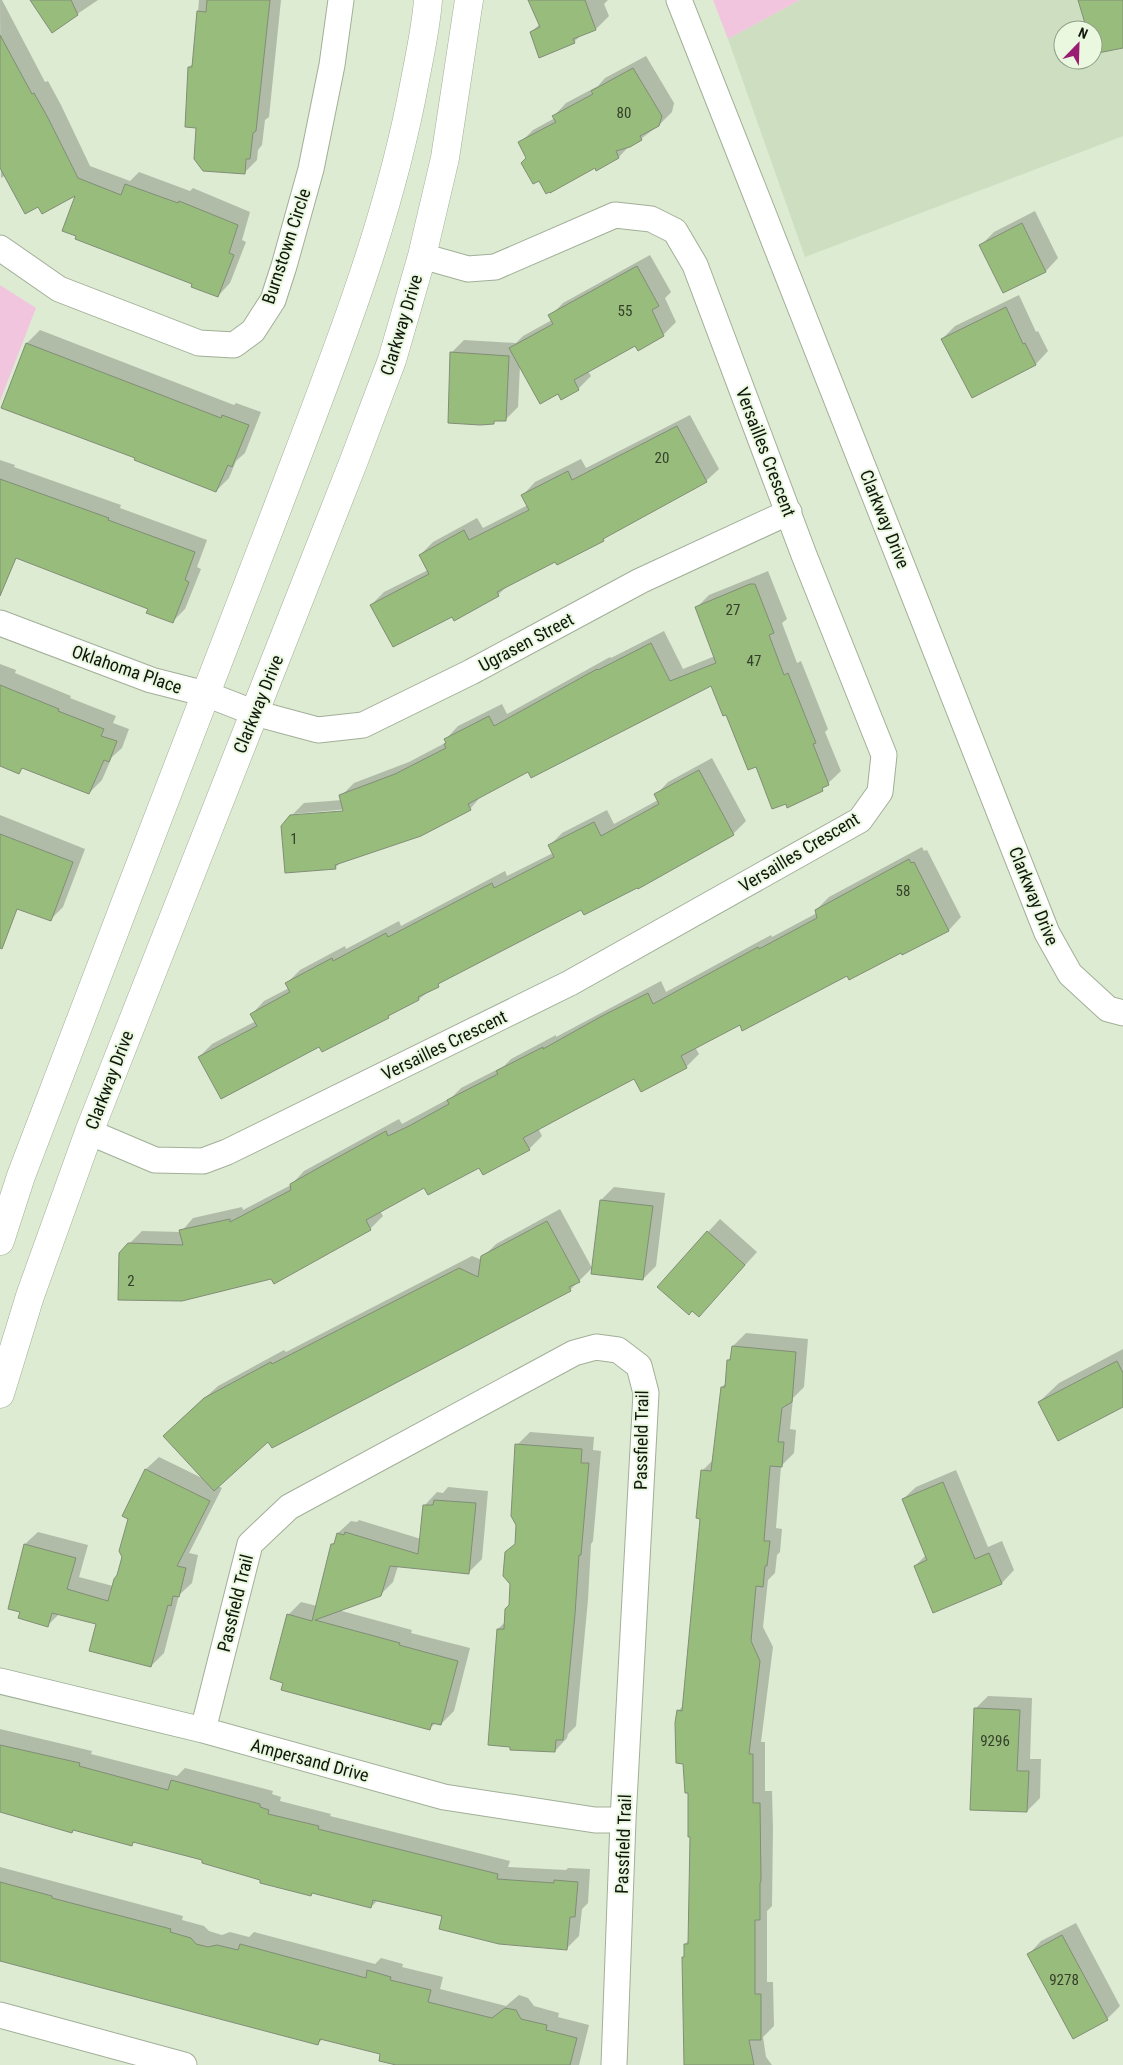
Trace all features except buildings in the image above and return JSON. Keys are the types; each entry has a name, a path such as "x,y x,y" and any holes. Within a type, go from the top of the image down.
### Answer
{"street":[{"name":"Burnstown Circle","path":"0,248 59,289 199,342 234,345 253,331 273,300 284,266 311,169 332,65 341,0"},
{"path":"0,1242 21,1176 321,393 371,254 404,138 428,0"},
{"name":"Clarkway Drive","path":"0,1394 30,1296 89,1132 392,360 422,256 445,158 469,0"},
{"name":"Clarkway Drive","path":"679,0 1047,933 1070,974 1108,1009 1123,1013"},
{"name":"Versailles Crescent","path":"89,1132 155,1160 203,1161 227,1152 570,983 860,820 880,792 884,754 804,555 695,264 675,231 651,219 615,215 495,267 468,269 422,256"},
{"name":"Ugrasen Street","path":"255,713 318,730 363,725 471,672 640,581 789,512"},
{"name":"Oklahoma Place","path":"0,623 151,680 206,694 255,713"},
{"name":"Passfield Trail","path":"203,1730 250,1544 289,1507 574,1353 596,1347 618,1350 639,1366 646,1394 623,1820 614,2065"},
{"name":"Ampersand Drive","path":"0,1680 203,1730 444,1797 594,1820 623,1820"},
{"path":"0,2015 184,2065"}],"shaded area":[{"path":"713,0 800,0 728,39"},
{"path":"800,0 1123,0 1123,136 805,257 728,39"},
{"path":"0,285 36,308 0,401"}]}
